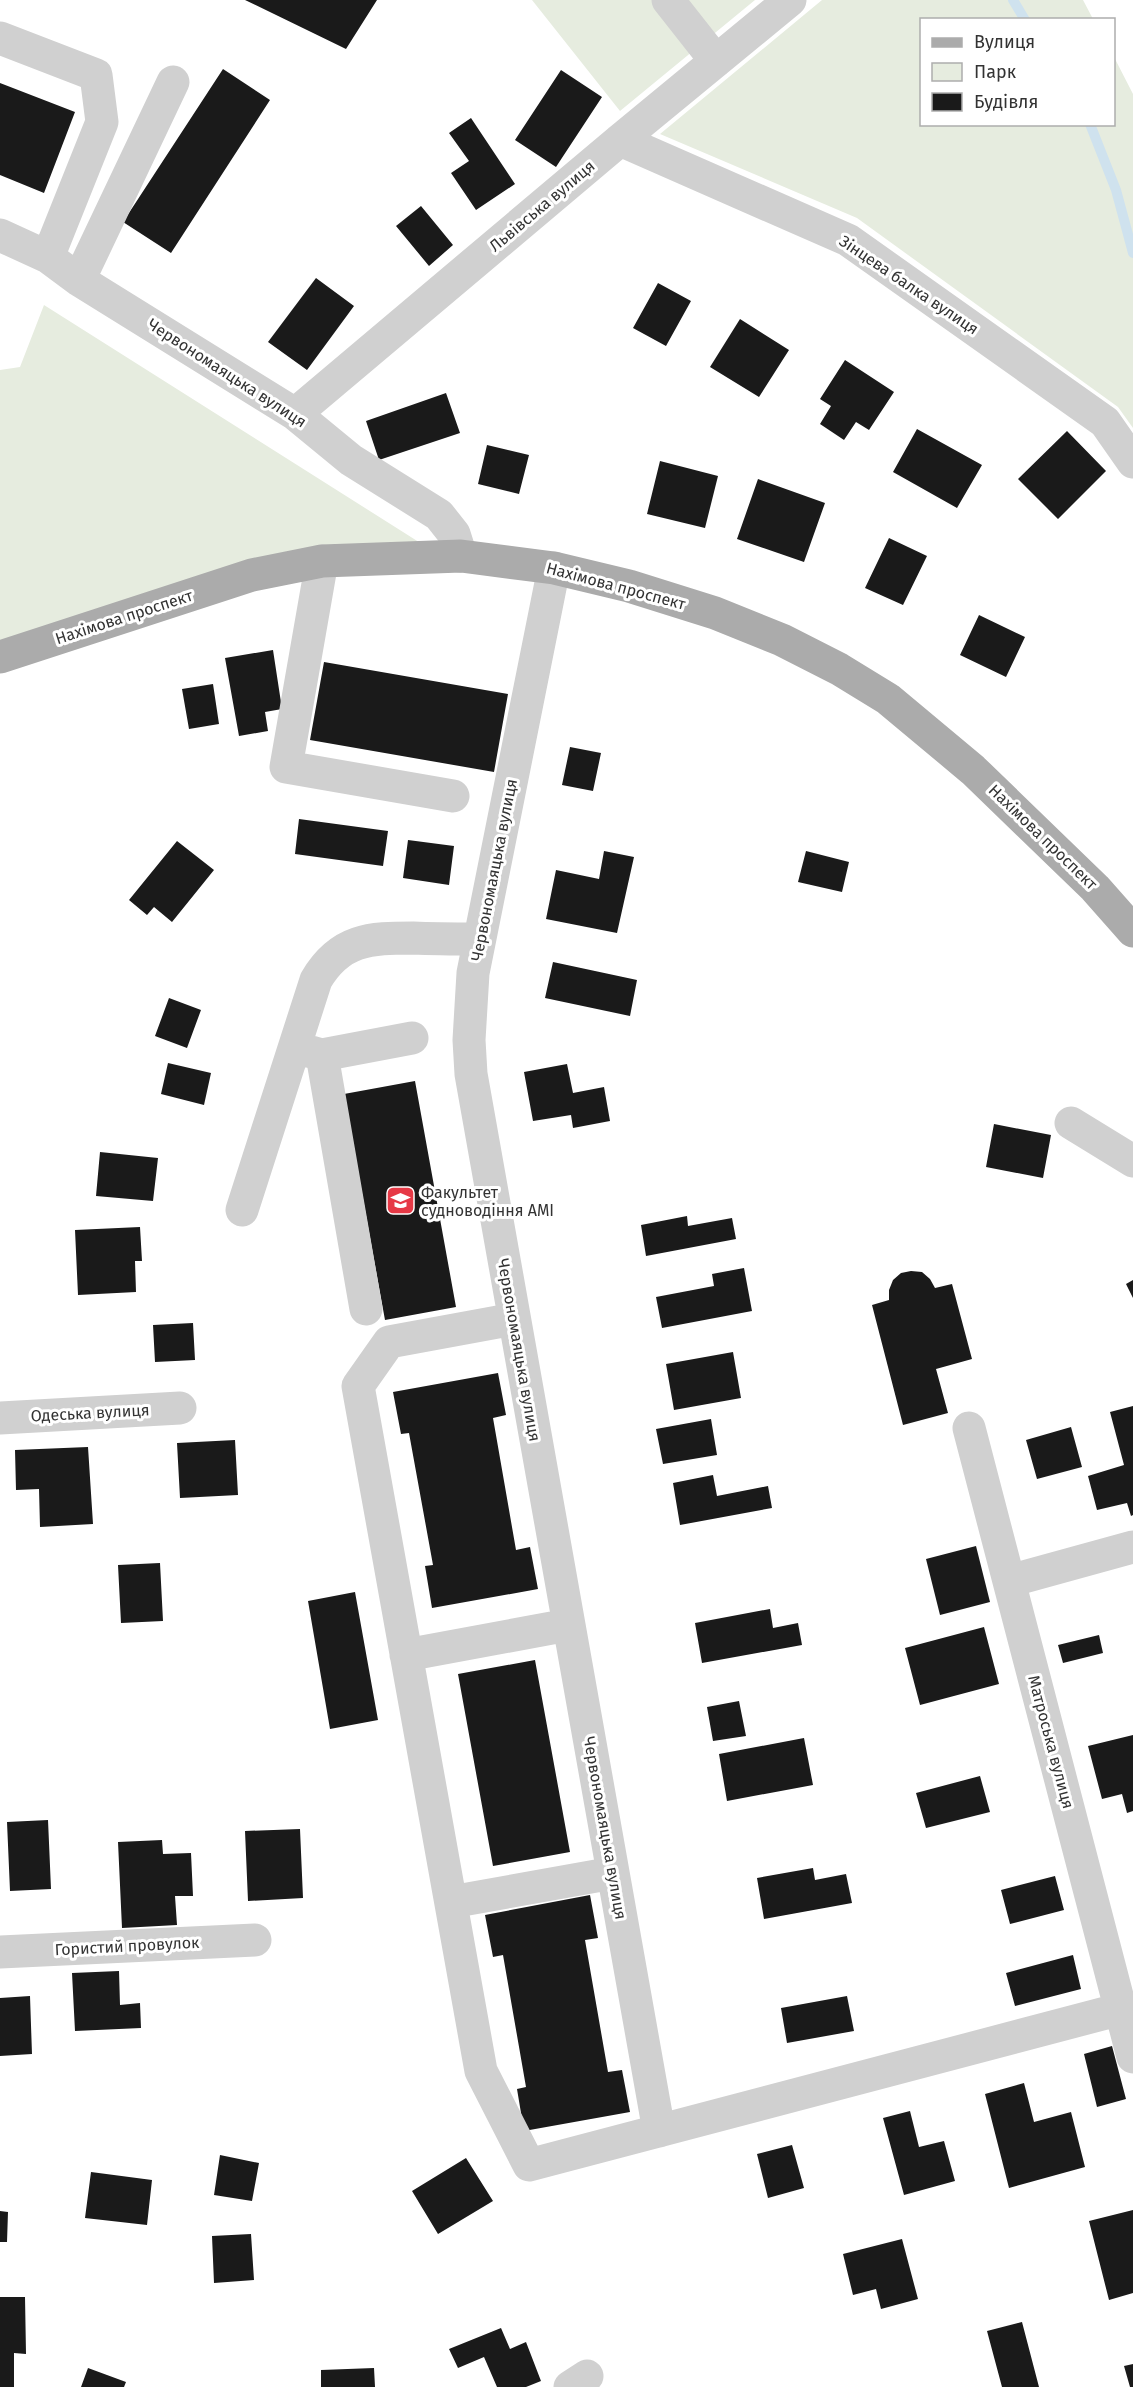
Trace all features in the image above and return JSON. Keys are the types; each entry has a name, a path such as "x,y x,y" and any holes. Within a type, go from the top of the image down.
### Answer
{"main road":[{"name":"Нахімова проспект","path":"0,657 252,575 322,561 461,556 554,568 629,586 715,613 801,650 839,669 888,699 973,770 1095,888 1133,931"}],"street":[{"path":"668,0 716,61"},
{"name":"Львівська вулиця","path":"296,414 620,140 790,0"},
{"path":"0,38 96,75 102,122 48,257"},
{"path":"79,280 173,82"},
{"name":"Зінцева балка вулиця","path":"620,140 848,240 1105,422 1133,462"},
{"name":"Червономаяцька вулиця","path":"0,235 48,257 79,280 296,414 351,460 439,515 454,534 461,556"},
{"path":"322,561 286,767 453,796"},
{"name":"Червономаяцька вулиця","path":"554,568 479,939 470,1006 471,1074 659,2131"},
{"path":"242,1210 308,1051 316,980 324,967 348,947 378,938 479,939"},
{"path":"308,1051 412,1038"},
{"path":"308,1051 366,1310"},
{"path":"1071,1123 1133,1161"},
{"path":"514,1319 389,1342 358,1386 481,2070 530,2165 1120,2009"},
{"name":"Одеська вулиця","path":"0,1418 180,1408"},
{"name":"Матроська вулиця","path":"969,1428 1133,2056"},
{"path":"1009,1581 1133,1547"},
{"path":"406,1655 568,1625"},
{"path":"451,1902 613,1873"},
{"name":"Гористий провулок","path":"0,1952 255,1941"}],"green space":[{"path":"532,0 755,0 620,111"},
{"path":"822,0 1083,0 1092,18 920,18 920,126 1115,126 1115,59 1133,94 1133,428 1118,407 857,218 660,134"},
{"path":"44,305 422,544 0,641 0,370 20,367"}],"building":[{"path":"245,0 377,0 346,49"},
{"path":"223,69 270,100 171,253 123,222"},
{"path":"561,70 602,97 556,167 515,140"},
{"path":"0,83 75,112 44,193 0,175"},
{"path":"471,118 515,184 476,210 451,173 469,161 449,133"},
{"path":"421,206 453,245 429,266 396,226"},
{"path":"316,278 354,306 307,370 268,342"},
{"path":"658,283 691,301 666,346 633,328"},
{"path":"740,319 789,350 759,397 710,367"},
{"path":"845,360 894,392 869,430 856,422 844,440 820,424 831,406 820,399"},
{"path":"446,393 460,433 379,460 366,421"},
{"path":"917,429 982,465 957,508 893,472"},
{"path":"1067,431 1106,471 1058,519 1018,479"},
{"path":"487,445 529,455 519,494 478,484"},
{"path":"660,461 718,476 705,528 647,514"},
{"path":"758,479 825,503 804,562 737,539"},
{"path":"889,538 927,556 903,605 865,588"},
{"path":"979,615 1025,637 1006,677 960,655"},
{"path":"273,650 282,709 265,712 268,731 239,736 225,658"},
{"path":"324,662 508,694 494,772 310,740"},
{"path":"213,684 219,724 189,729 182,689"},
{"path":"570,747 601,753 593,791 562,785"},
{"path":"299,819 388,831 383,866 295,854"},
{"path":"408,840 454,846 449,885 403,878"},
{"path":"177,841 214,870 172,922 154,907 147,915 129,900"},
{"path":"604,851 634,857 617,933 546,919 556,870 599,879"},
{"path":"806,851 849,862 842,892 798,882"},
{"path":"553,962 637,980 630,1016 545,998"},
{"path":"169,998 201,1010 187,1048 155,1036"},
{"path":"168,1063 211,1073 204,1105 161,1094"},
{"path":"567,1064 573,1093 604,1087 610,1121 573,1128 571,1115 533,1121 524,1072"},
{"path":"415,1081 456,1307 385,1320 344,1094"},
{"path":"994,1124 1051,1135 1043,1178 986,1167"},
{"path":"100,1152 158,1158 153,1201 96,1196"},
{"path":"687,1216 688,1226 732,1218 736,1239 646,1256 641,1225"},
{"path":"140,1227 142,1261 135,1261 136,1292 78,1295 75,1230"},
{"path":"744,1268 752,1311 662,1328 656,1297 714,1286 712,1274"},
{"path":"922,1272 935,1288 952,1284 972,1359 936,1369 948,1413 903,1425 872,1305 889,1300 889,1290 893,1280 901,1273"},
{"path":"1133,1280 1133,1298 1126,1284"},
{"path":"193,1323 195,1360 155,1362 153,1325"},
{"path":"733,1352 741,1398 674,1410 666,1364"},
{"path":"498,1373 506,1415 493,1418 516,1550 530,1547 538,1589 432,1608 425,1566 433,1565 409,1433 401,1434 393,1392"},
{"path":"1133,1406 1133,1515 1131,1516 1127,1503 1097,1510 1088,1476 1124,1465 1110,1412"},
{"path":"711,1419 717,1455 663,1464 656,1429"},
{"path":"1071,1427 1082,1467 1037,1479 1026,1440"},
{"path":"235,1440 238,1495 180,1498 177,1443"},
{"path":"88,1447 93,1524 40,1527 39,1489 16,1490 15,1450"},
{"path":"713,1475 717,1496 768,1486 772,1508 680,1525 673,1483"},
{"path":"976,1546 990,1602 940,1615 926,1559"},
{"path":"160,1563 163,1621 121,1623 118,1565"},
{"path":"355,1592 378,1720 330,1729 308,1601"},
{"path":"770,1609 773,1628 798,1623 802,1645 702,1663 695,1623"},
{"path":"984,1627 999,1684 920,1705 905,1648"},
{"path":"1099,1635 1103,1653 1063,1663 1058,1645"},
{"path":"535,1660 570,1852 493,1866 458,1674"},
{"path":"739,1701 746,1736 713,1741 707,1707"},
{"path":"1133,1735 1133,1811 1127,1813 1122,1794 1102,1799 1088,1746"},
{"path":"804,1738 813,1785 727,1801 719,1754"},
{"path":"980,1776 990,1812 926,1828 916,1793"},
{"path":"48,1820 51,1889 10,1891 7,1822"},
{"path":"300,1829 303,1898 248,1901 245,1831"},
{"path":"162,1840 163,1854 191,1853 193,1896 175,1896 177,1925 122,1928 118,1842"},
{"path":"813,1868 815,1880 846,1874 852,1903 764,1919 757,1878"},
{"path":"1055,1876 1064,1910 1010,1924 1001,1890"},
{"path":"590,1895 598,1938 585,1940 608,2072 622,2070 630,2112 524,2131 517,2089 526,2087 503,1955 493,1957 485,1915"},
{"path":"1073,1955 1081,1989 1015,2006 1006,1973"},
{"path":"119,1971 120,2005 140,2003 141,2028 75,2031 72,1973"},
{"path":"30,1996 32,2054 0,2056 0,1998"},
{"path":"847,1996 854,2031 787,2043 781,2008"},
{"path":"1112,2046 1126,2099 1097,2107 1084,2054"},
{"path":"1024,2083 1034,2122 1071,2112 1085,2167 1009,2188 985,2094"},
{"path":"910,2111 919,2147 944,2141 955,2181 904,2195 883,2118"},
{"path":"792,2145 804,2188 768,2198 757,2154"},
{"path":"220,2155 259,2163 252,2201 214,2195"},
{"path":"466,2158 493,2201 438,2234 412,2191"},
{"path":"91,2172 152,2180 147,2225 85,2218"},
{"path":"1133,2210 1133,2293 1109,2300 1089,2221"},
{"path":"0,2211 8,2212 7,2242 0,2242"},
{"path":"251,2234 254,2280 214,2283 212,2236"},
{"path":"902,2239 918,2299 881,2309 876,2289 853,2295 843,2254"},
{"path":"0,2297 25,2297 26,2354 14,2353 14,2387 0,2387"},
{"path":"1022,2322 1039,2387 1002,2387 987,2331"},
{"path":"501,2328 510,2349 526,2342 541,2381 526,2387 497,2387 484,2357 458,2368 449,2349"},
{"path":"1133,2364 1133,2387 1130,2387 1124,2366"},
{"path":"88,2368 126,2382 124,2387 81,2387"},
{"path":"374,2368 375,2387 321,2387 321,2370"}],"waterway":[{"path":"1013,0 1024,18"},
{"path":"1091,126 1116,190 1133,253"}],"place":[{"name":"Факультет судноводіння АМІ","path":"400,1201"}]}
